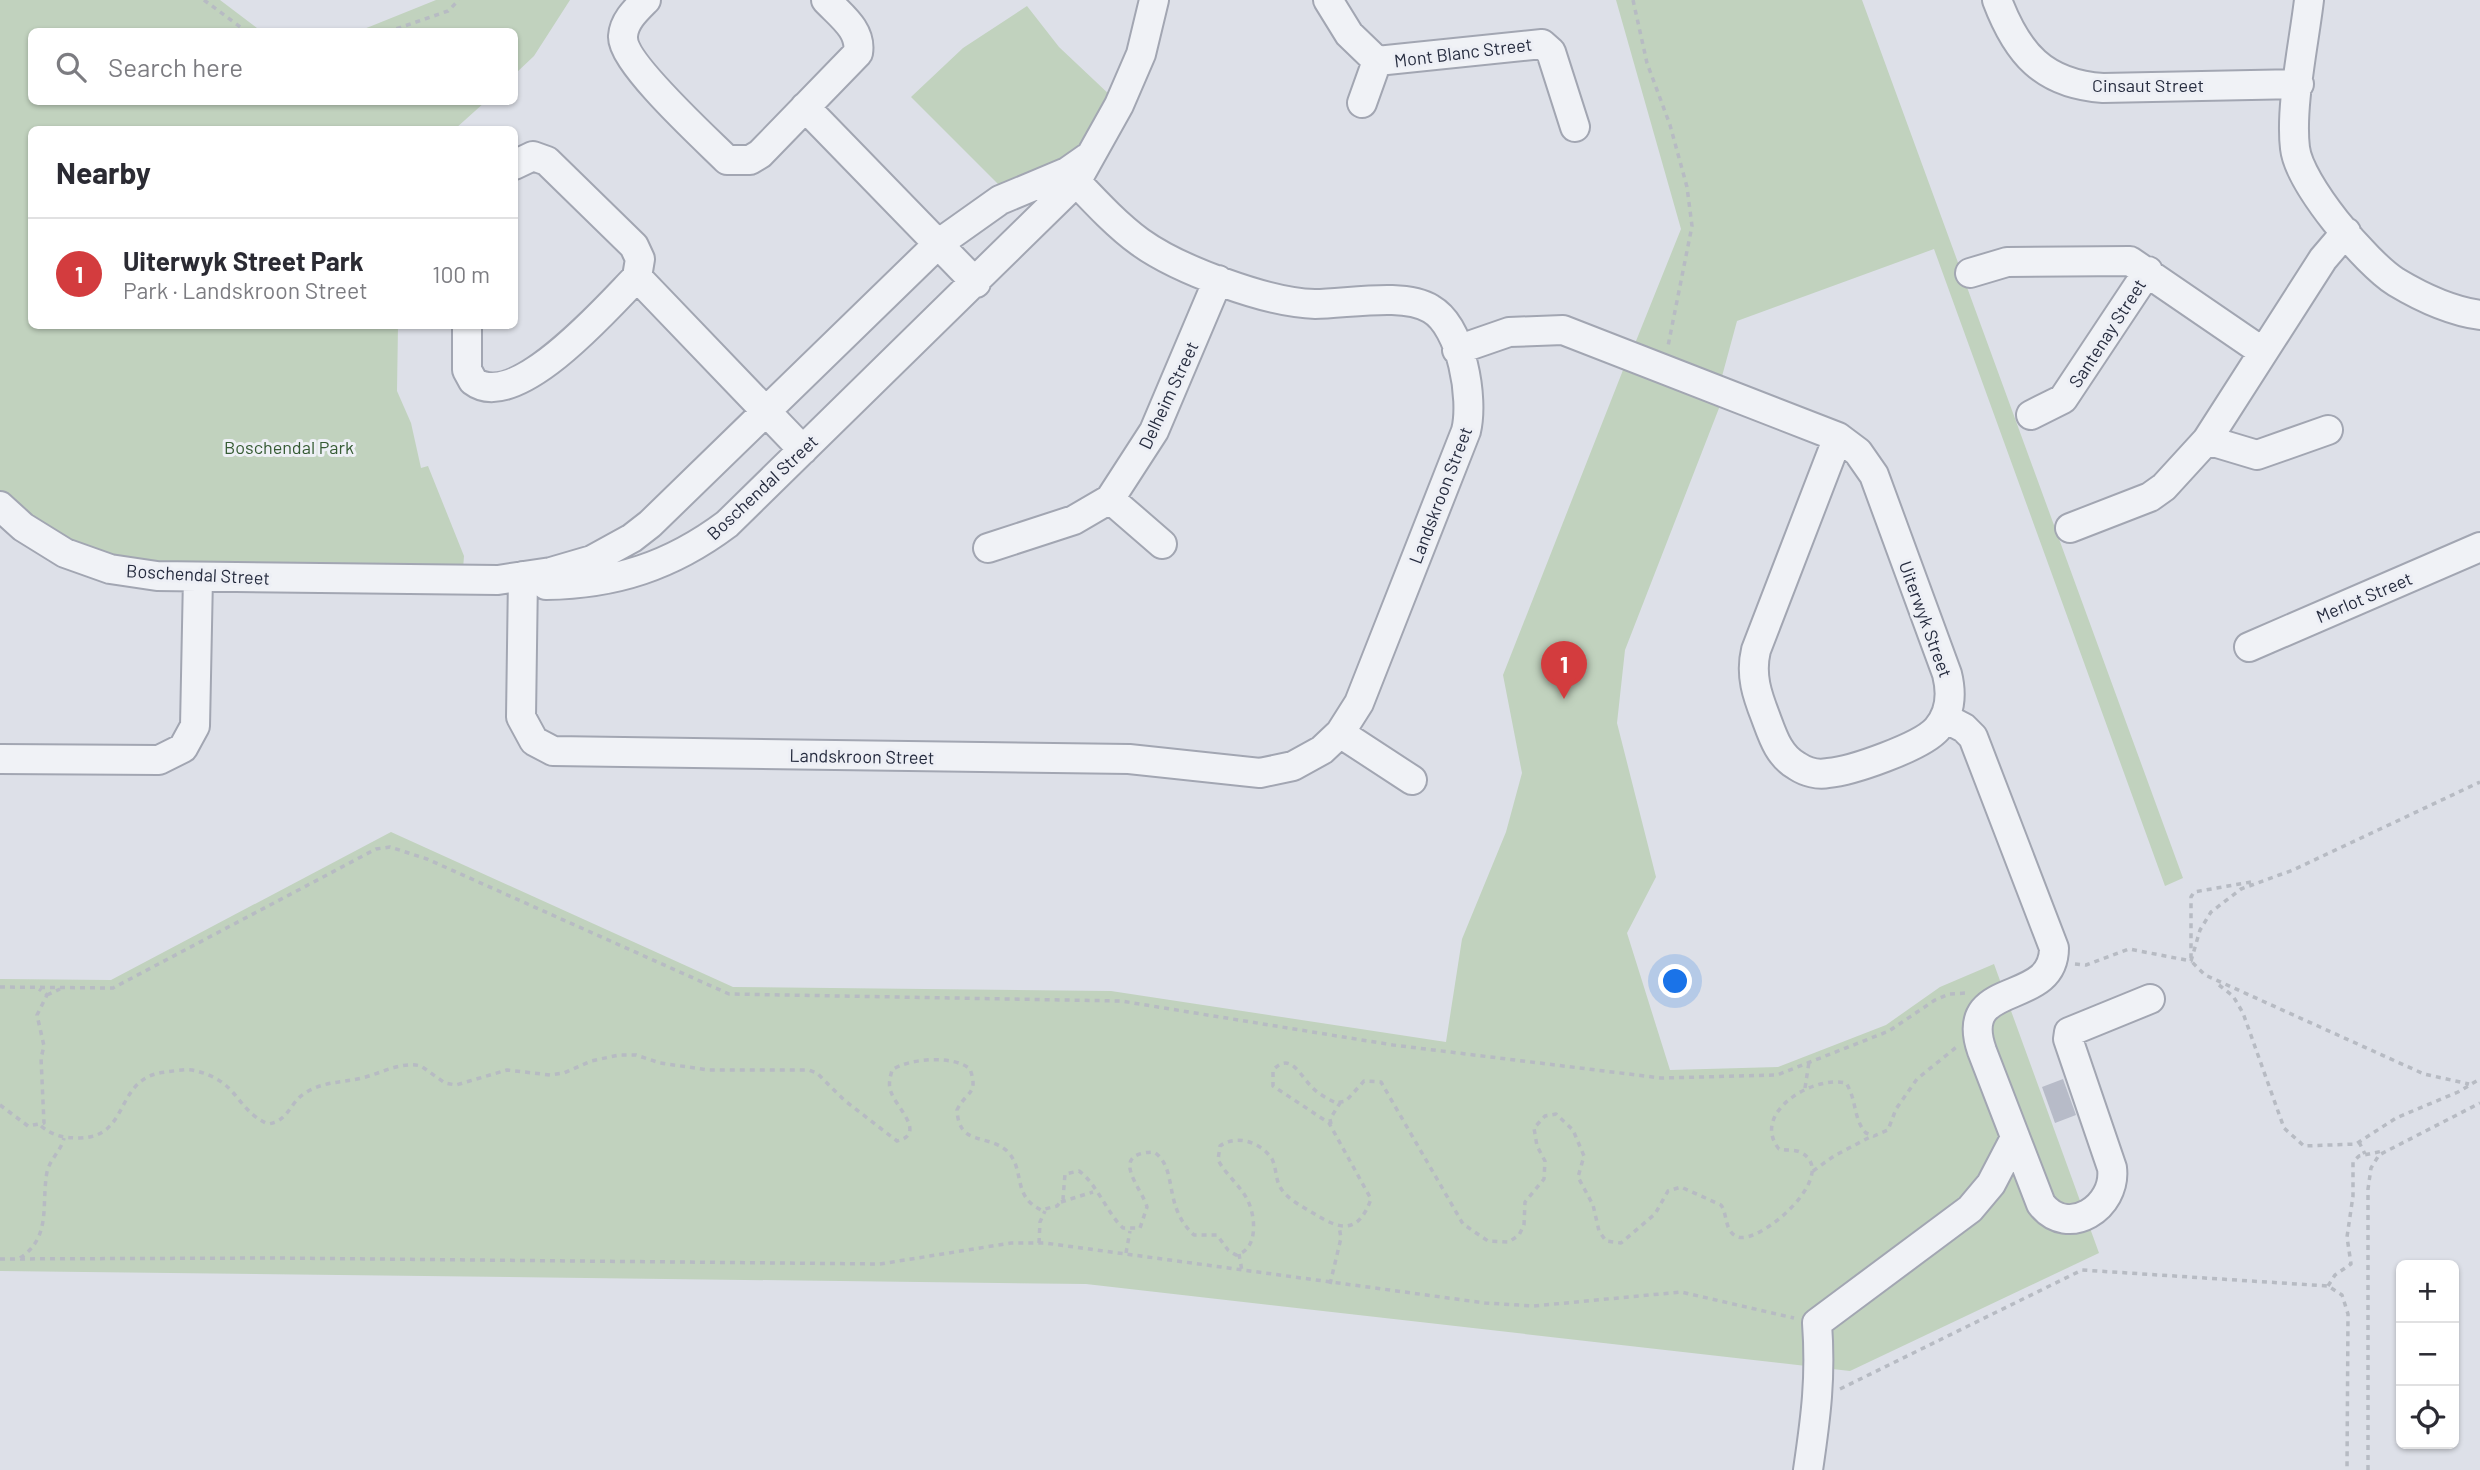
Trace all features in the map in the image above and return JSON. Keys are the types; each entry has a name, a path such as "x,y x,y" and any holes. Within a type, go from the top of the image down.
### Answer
{"street":[{"path":"646,0 625,27 624,48 639,71 727,160 735,163 750,160 760,154 851,61 859,45 852,26 826,0"},
{"name":"Boschendal Street","path":"0,506 44,542 87,562 133,574 598,582 662,564 726,524 976,283 1077,171 1119,105 1141,54 1154,0"},
{"name":"Mont Blanc Street","path":"1328,0 1349,34 1366,54 1377,61 1542,44 1551,52 1575,127"},
{"name":"Cinsaut Street","path":"1997,0 2006,25 2021,50 2043,70 2072,83 2103,88 2299,84"},
{"path":"2309,0 2294,134 2299,169 2314,195 2395,281 2443,304 2480,315"},
{"name":"Mont Blanc Street","path":"1362,103 1377,61"},
{"path":"806,107 976,283"},
{"path":"467,329 467,370 473,381 495,386 514,382 557,356 637,277 640,258 634,246 547,161 533,156 518,163"},
{"name":"Boschendal Street","path":"514,581 593,560 632,538 939,244 1000,200 1077,171"},
{"name":"Landskroon Street","path":"514,581 521,717 534,741 553,751 1129,759 1260,773 1308,759 1340,733 1359,703 1466,431 1470,402 1448,324 1421,304 1400,301 1299,303 1269,297 1218,280 1143,244 1077,171"},
{"path":"2070,528 2150,497 2164,487 2207,440 2323,259 2346,232"},
{"name":"Santenay Street","path":"1970,273 2007,262 2130,261 2263,352"},
{"name":"Santenay Street","path":"2031,415 2063,399 2148,271"},
{"path":"637,277 803,450"},
{"name":"Delheim Street","path":"988,548 1074,520 1110,499 1154,431 1218,280"},
{"name":"Uiterwyk Street","path":"1457,350 1509,332 1563,330 1838,437 1858,452 1874,475 1947,674 1951,696 1945,718"},
{"path":"2207,440 2257,455 2328,430"},
{"path":"1838,437 1756,650 1754,684 1774,740 1787,759 1797,766 1828,774 1920,742 1938,728 1945,718 1973,737 2054,948 2053,962 2039,981 1985,1008 1977,1029 2015,1138 2047,1212 2071,1219 2098,1209 2113,1185 2112,1168 2068,1036 2074,1028 2150,999"},
{"path":"1110,499 1162,544"},
{"name":"Merlot Street","path":"2249,647 2480,547"},
{"path":"0,759 159,760 183,748 195,726 198,577"},
{"path":"1340,733 1412,780"},
{"path":"1808,1470 1819,1399 1821,1354 1817,1323 1969,1209 1991,1184 2015,1138"}],"path":[{"path":"204,0 242,28"},
{"path":"399,28 448,11 459,0"},
{"path":"1633,0 1647,64 1670,125 1687,187 1692,226 1664,369"},
{"path":"2191,961 2200,930 2211,912 2241,889 2293,870 2480,782"},
{"path":"0,987 113,988 376,849 390,847 450,869 729,994 1121,1001 1393,1045 1661,1078 1777,1075 1889,1031 1949,994 1986,992 2003,997"},
{"path":"2191,961 2190,902 2194,892 2261,880"},
{"path":"2053,962 2087,965 2129,949 2191,961 2233,996 2243,1013 2289,1134 2304,1146 2359,1142 2396,1118 2458,1092 2480,1079"},
{"path":"2213,979 2320,1024 2424,1074 2469,1084"},
{"path":"37,988 47,995"},
{"path":"41,1126 46,1118 41,1058 44,1046 37,1015 47,995 66,988"},
{"path":"1332,1129 1331,1119 1342,1102 1364,1081 1381,1082 1463,1224 1480,1237 1498,1244 1519,1236 1524,1225 1525,1202 1544,1179 1545,1161 1536,1146 1534,1128 1538,1120 1550,1114 1566,1121 1583,1148 1584,1156 1578,1177 1593,1205 1601,1236 1614,1244 1632,1236 1655,1214 1668,1191 1681,1187 1721,1205 1729,1230 1740,1238 1749,1238 1770,1225 1808,1190 1816,1167 1888,1130 1896,1109 1917,1079 1977,1029"},
{"path":"0,1105 28,1126 41,1126 64,1138 94,1138 106,1132 137,1082 148,1074 190,1070 225,1082 249,1112 268,1124 285,1118 303,1094 325,1083 360,1079 388,1069 421,1066 444,1083 456,1085 507,1070 550,1075 564,1073 591,1060 636,1055 660,1063 709,1070 809,1070 817,1073 844,1100 897,1141 904,1139 909,1133 910,1122 890,1092 892,1070 918,1059 955,1062 970,1069 974,1080 971,1094 957,1110 966,1133 971,1138 989,1140 1007,1152 1013,1159 1020,1190 1034,1207 1045,1210"},
{"path":"1805,1088 1809,1062"},
{"path":"1059,1203 1063,1199 1063,1180 1071,1171 1086,1175 1098,1194 1105,1199 1115,1221 1130,1230 1140,1228 1147,1207 1133,1183 1130,1167 1133,1158 1143,1152 1154,1152 1168,1166 1173,1204 1187,1229 1194,1235 1217,1235 1228,1250 1244,1253 1253,1238 1253,1215 1245,1197 1218,1160 1220,1146 1237,1138 1268,1154 1273,1162 1279,1187 1286,1195 1339,1226 1357,1222 1366,1213 1371,1199 1332,1129 1300,1101 1273,1086 1273,1070 1278,1064 1292,1064 1312,1088 1336,1103 1342,1102"},
{"path":"1812,1175 1803,1153 1779,1149 1772,1141 1770,1130 1781,1107 1805,1088 1826,1081 1846,1083 1855,1102 1856,1120 1866,1133 1874,1136"},
{"path":"2328,1286 2335,1275 2350,1264 2347,1237 2353,1196 2353,1164 2356,1158 2386,1150 2480,1102"},
{"path":"18,1260 38,1240 46,1207 47,1172 62,1148 64,1138"},
{"path":"2359,1142 2365,1154"},
{"path":"2368,1470 2368,1189 2372,1165 2386,1150"},
{"path":"1039,1243 1040,1222 1045,1210 1085,1192 1098,1194"},
{"path":"1330,1284 1341,1238 1339,1226"},
{"path":"1126,1253 1130,1230"},
{"path":"0,1259 274,1258 880,1264 1011,1243 1039,1243 1126,1253 1330,1284 1534,1306 1681,1292 1817,1323"},
{"path":"1239,1254 1242,1271"},
{"path":"1819,1399 2082,1270 2328,1286 2342,1295 2348,1314 2347,1470"}],"green space":[{"name":"Boschendal Park","path":"0,0 220,0 257,28 28,28 28,105 482,105 458,126 28,126 28,329 398,329 397,391 411,423 421,468 428,466 464,556 463,569 129,564 61,540 0,493"},
{"path":"436,0 570,0 534,56 518,71 518,28 366,28"},
{"path":"1616,0 1862,0 2183,878 2165,886 1934,249 1737,321 1721,380 1634,346 1681,229"},
{"path":"1027,6 1059,47 1112,97 1081,146 1071,156 1006,192 911,97 963,48"},
{"path":"1625,365 1721,403 1625,650 1617,723 1656,877 1627,933 1670,1070 1778,1067 1886,1025 1940,987 1994,964 2099,1253 1850,1371 1086,1284 0,1271 0,979 111,980 391,832 733,987 1111,991 1446,1042 1462,939 1506,832 1522,773 1503,675"}],"building":[{"path":"2063,1079 2076,1115 2055,1123 2042,1087"}],"place":[{"name":"Uiterwyk Street Park","path":"1564,699"}]}
